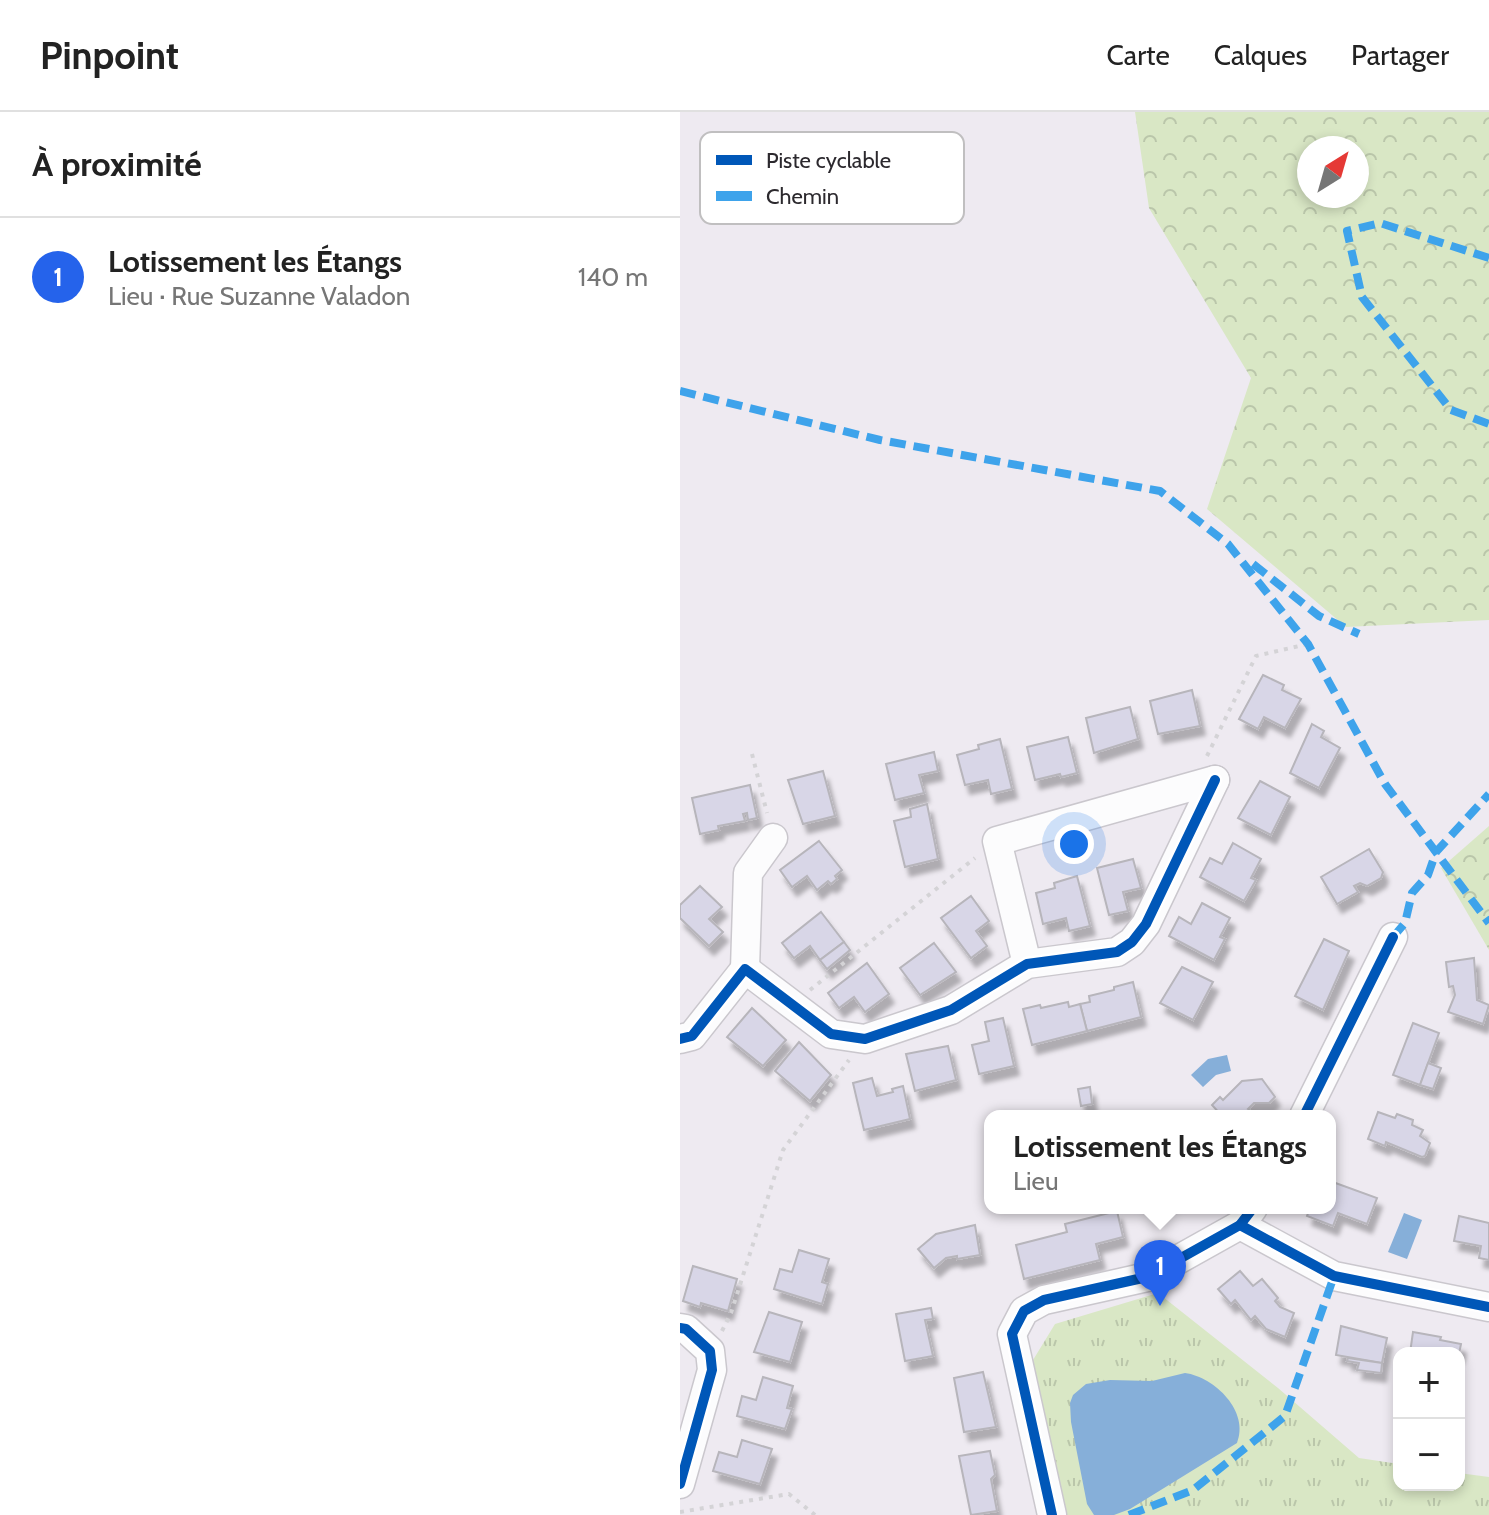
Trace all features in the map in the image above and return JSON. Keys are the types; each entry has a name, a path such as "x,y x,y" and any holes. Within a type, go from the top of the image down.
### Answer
{"street":[{"path":"1027,964 997,841 1204,783"},
{"path":"745,969 831,1034 865,1039 951,1010 1027,964 1117,952 1132,942 1146,924 1204,783"},
{"path":"680,1039 692,1036 745,969 748,873 773,838"},
{"path":"1307,1110 1393,937"},
{"path":"1052,1515 1012,1334 1024,1311 1044,1300 1147,1277 1246,1216 1334,1276 1489,1307"},
{"path":"680,1328 686,1329 710,1351 712,1370 680,1484"}],"path":[{"path":"1204,783 1256,656 1308,644"},
{"path":"752,754 773,838"},
{"path":"792,1004 997,841"},
{"path":"710,1351 731,1313 783,1150 865,1039"},
{"path":"680,1512 789,1494 815,1515"}],"green space":[{"path":"1135,112 1489,112 1489,620 1346,627 1207,509 1251,378 1149,208"},
{"path":"1489,826 1489,950 1441,868"},
{"path":"1158,1293 1278,1388 1359,1458 1393,1463 1393,1491 1465,1491 1465,1474 1489,1477 1489,1515 1066,1515 1033,1360 1055,1324"}],"water":[{"path":"1227,1055 1231,1071 1216,1075 1203,1087 1191,1075 1208,1059"},
{"path":"1404,1213 1422,1220 1407,1259 1388,1252"},
{"path":"1185,1373 1208,1381 1227,1398 1239,1420 1237,1443 1130,1509 1114,1515 1094,1515 1087,1504 1071,1422 1070,1403 1073,1395 1086,1384 1110,1380 1152,1381"}],"building":[{"path":"1263,675 1284,685 1282,690 1301,699 1285,728 1264,717 1258,729 1239,719"},
{"path":"1192,690 1200,726 1158,734 1150,701"},
{"path":"1130,707 1138,739 1094,753 1086,718"},
{"path":"1312,724 1324,731 1321,737 1340,748 1319,788 1290,773"},
{"path":"1068,737 1077,773 1035,780 1027,747"},
{"path":"1000,739 1012,789 991,794 988,780 965,785 957,755"},
{"path":"934,752 938,771 919,775 924,793 895,800 886,764"},
{"path":"823,771 835,816 803,824 788,780"},
{"path":"1260,781 1290,797 1271,835 1238,818"},
{"path":"750,785 757,818 748,820 747,813 743,814 745,821 718,826 719,830 700,834 692,798"},
{"path":"927,804 938,859 905,867 894,821 911,817 910,809"},
{"path":"819,841 842,870 835,876 837,879 831,884 828,881 817,890 807,876 792,887 780,870"},
{"path":"1233,843 1261,859 1251,878 1256,880 1244,901 1200,877 1210,858 1222,864"},
{"path":"1369,849 1383,872 1381,878 1367,886 1360,883 1354,886 1358,892 1337,904 1321,877"},
{"path":"1133,859 1141,888 1123,892 1128,911 1109,915 1097,868"},
{"path":"1077,876 1090,926 1069,931 1066,918 1043,924 1036,893 1055,888 1054,883"},
{"path":"700,886 722,907 709,919 723,932 709,946 680,918 680,905"},
{"path":"971,896 989,921 976,931 987,946 971,958 941,918"},
{"path":"1202,903 1230,918 1220,937 1225,939 1214,960 1169,936 1179,917 1191,924"},
{"path":"821,912 844,942 820,960 810,946 794,958 782,943"},
{"path":"1324,939 1349,951 1323,1010 1295,996"},
{"path":"844,942 850,950 827,969 820,960"},
{"path":"934,943 956,972 920,995 900,968"},
{"path":"1474,958 1477,1000 1489,1005 1483,1024 1448,1012 1455,995 1453,986 1449,987 1446,962"},
{"path":"867,963 889,994 865,1012 854,997 839,1008 828,993"},
{"path":"1182,967 1213,982 1193,1020 1160,1003"},
{"path":"1133,982 1141,1017 1087,1031 1080,1004 1090,1002 1089,996"},
{"path":"1068,1002 1069,1007 1080,1004 1087,1031 1032,1045 1023,1009"},
{"path":"752,1008 786,1040 763,1066 727,1037"},
{"path":"1003,1018 1014,1066 979,1074 972,1045 989,1041 985,1022"},
{"path":"1413,1023 1439,1033 1420,1085 1393,1075"},
{"path":"799,1042 831,1075 810,1101 775,1071"},
{"path":"948,1046 956,1080 915,1091 906,1054"},
{"path":"1428,1063 1441,1068 1433,1089 1420,1085"},
{"path":"872,1078 877,1096 903,1086 910,1119 864,1130 853,1083"},
{"path":"1262,1079 1275,1097 1269,1103 1254,1103 1249,1110 1217,1110 1212,1105 1220,1097 1223,1100 1242,1081"},
{"path":"1090,1087 1092,1104 1081,1106 1078,1089"},
{"path":"1378,1112 1413,1120 1412,1125 1423,1130 1420,1136 1430,1143 1425,1156 1368,1139"},
{"path":"1336,1183 1377,1198 1367,1224 1338,1213 1333,1226 1307,1216 1336,1214"},
{"path":"1118,1214 1123,1237 1096,1244 1100,1260 1024,1279 1016,1245 1067,1232 1065,1224"},
{"path":"1459,1216 1489,1223 1489,1260 1479,1258 1481,1246 1454,1241"},
{"path":"975,1225 980,1255 946,1258 934,1268 918,1249 936,1234"},
{"path":"799,1250 829,1259 822,1282 828,1284 822,1304 774,1289 780,1269 792,1272"},
{"path":"693,1266 737,1279 728,1311 683,1301"},
{"path":"1240,1271 1253,1286 1262,1279 1278,1298 1275,1301 1280,1307 1294,1313 1285,1337 1266,1329 1255,1316 1251,1320 1235,1300 1231,1304 1218,1289"},
{"path":"931,1308 933,1319 925,1320 933,1356 905,1361 896,1314"},
{"path":"769,1312 802,1322 790,1362 754,1352"},
{"path":"1341,1326 1387,1338 1382,1363 1336,1355"},
{"path":"1413,1332 1461,1344 1460,1347 1411,1347"},
{"path":"1348,1358 1382,1363 1381,1373 1357,1370 1359,1363 1347,1361"},
{"path":"983,1372 996,1427 964,1432 954,1378"},
{"path":"763,1377 793,1386 787,1408 792,1409 785,1429 737,1416 742,1396 756,1400"},
{"path":"742,1440 772,1449 760,1484 713,1471 719,1452 737,1457"},
{"path":"990,1451 997,1511 971,1515 959,1456"}],"marked path":[{"path":"1489,258 1380,223 1347,231 1362,297 1451,410 1489,424"},
{"path":"680,391 880,440 1160,491 1228,544 1308,644 1385,784 1489,923"},
{"path":"1253,564 1319,616 1359,634"},
{"path":"1393,937 1405,923 1412,893 1428,875 1436,852 1489,794"},
{"path":"1129,1515 1193,1490 1285,1416 1334,1276"}],"cycle path":[{"path":"680,1039 692,1036 745,969 831,1034 865,1039 951,1010 1027,964 1117,952 1132,942 1146,924 1215,780"},
{"path":"1307,1110 1393,937"},
{"path":"1052,1515 1012,1334 1024,1311 1044,1300 1147,1277 1240,1225 1248,1214"},
{"path":"1240,1225 1334,1276 1489,1307"},
{"path":"680,1328 686,1329 710,1351 712,1370 680,1484"}],"place":[{"name":"Lotissement les Étangs","path":"1160,1306"}]}
